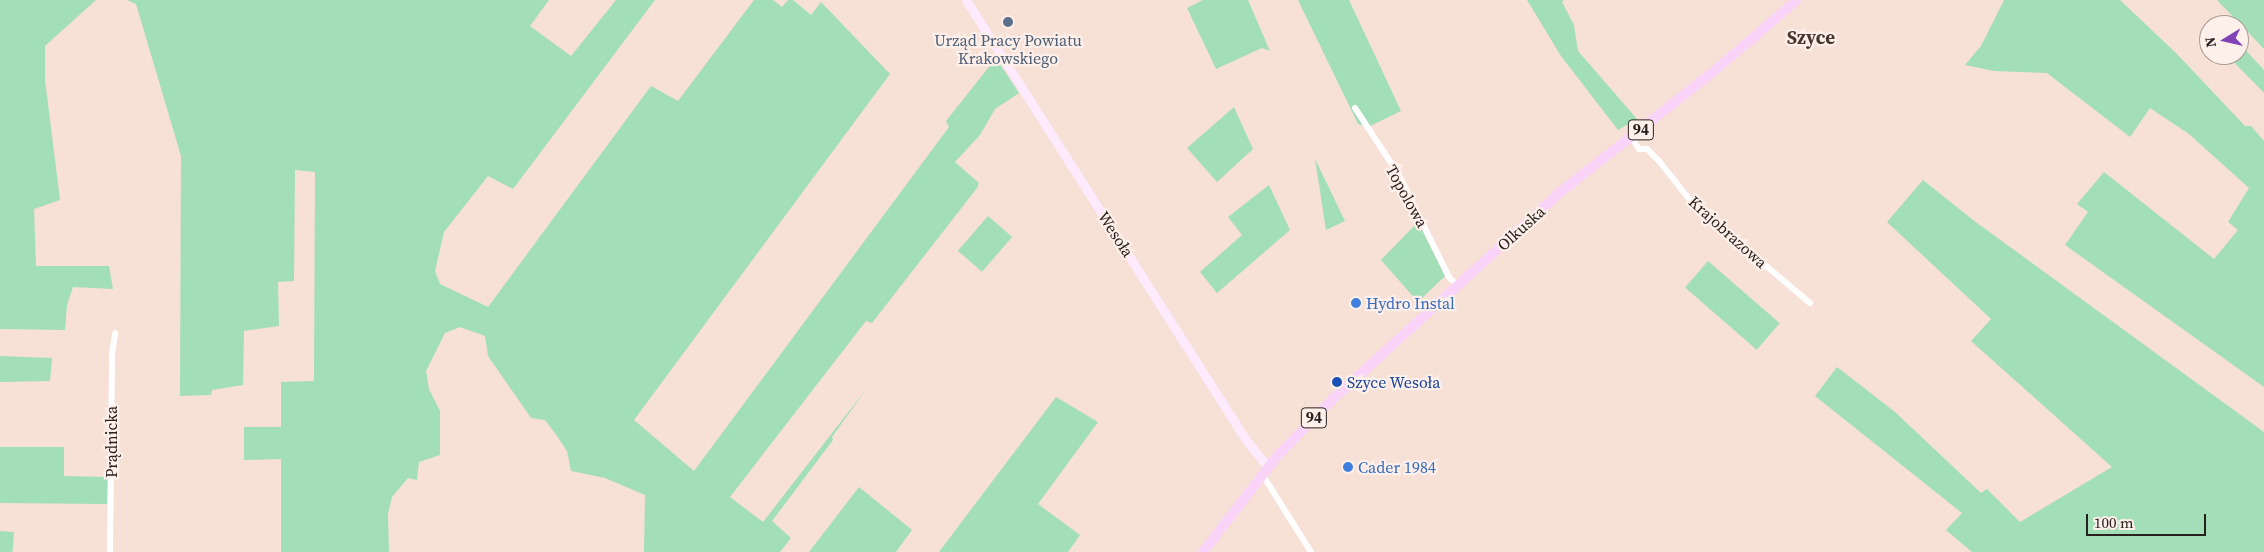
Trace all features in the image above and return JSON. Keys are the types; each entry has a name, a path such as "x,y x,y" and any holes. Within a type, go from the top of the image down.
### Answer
{"main road":[{"name":"Olkuska","path":"1265,470 1332,399 1558,194 1631,138 1797,0"},
{"name":"94","path":"1203,552 1265,470"}],"street":[{"name":"Wesoła","path":"966,0 1265,470"},
{"name":"Topolowa","path":"1355,108 1399,176 1449,277 1458,285"},
{"name":"Krajobrazowa","path":"1631,138 1639,149 1647,149 1659,161 1694,205 1810,303"},
{"name":"Prądnicka","path":"110,552 112,355 115,333"},
{"path":"1265,470 1311,552"}],"green space":[{"path":"0,0 96,0 45,46 45,80 60,200 34,209 36,266 109,266 113,289 73,287 67,305 65,330 0,329"},
{"path":"127,0 549,0 530,26 571,56 616,0 655,0 513,189 488,176 444,232 435,271 440,284 488,307 651,86 678,101 754,0 773,0 782,7 788,0 793,0 811,15 821,2 890,74 634,420 694,471 949,127 946,121 996,58 1019,93 995,109 980,135 955,162 979,183 977,188 872,323 866,321 730,497 763,522 867,388 832,437 833,440 772,521 791,538 780,552 644,552 645,495 605,478 571,471 567,451 557,436 545,420 531,418 488,356 485,336 460,327 445,333 426,371 429,389 440,411 440,455 419,462 417,480 408,478 392,497 388,514 389,552 281,552 281,459 244,460 244,427 281,427 281,382 314,381 315,172 295,170 294,281 278,282 279,326 244,331 243,385 212,390 211,395 180,396 181,156 136,4"},
{"path":"1203,0 1248,0 1270,51 1262,48 1216,69 1187,8"},
{"path":"1298,0 1349,0 1401,111 1368,127 1358,124"},
{"path":"1527,0 1564,0 1562,2 1574,25 1578,51 1637,119 1618,130 1561,56"},
{"path":"2004,0 2120,0 2177,54 2245,126 2251,126 2264,141 2264,387 2065,245 2088,212 2077,204 2104,172 2214,259 2238,230 2228,222 2249,188 2189,134 2150,108 2130,137 2047,73 1994,71 1965,65 1981,46"},
{"path":"2217,0 2264,0 2264,49 2249,33 2249,15 2231,15"},
{"path":"2249,54 2264,70 2264,93 2237,65 2249,65"},
{"path":"1234,107 1253,149 1217,182 1187,148"},
{"path":"1315,159 1345,221 1326,230"},
{"path":"1923,180 1973,220 2264,432 2264,552 1972,552 1946,530 1962,513 1815,396 1837,367 1895,412 1981,493 1987,489 2020,522 2112,467 1971,341 1991,319 1887,222"},
{"path":"1269,185 1290,230 1217,293 1200,272 1242,235 1228,217"},
{"path":"988,216 1012,237 982,272 958,251"},
{"path":"1418,222 1445,276 1418,302 1381,260"},
{"path":"1708,261 1780,323 1757,350 1685,287"},
{"path":"0,356 52,358 50,381 0,382"},
{"path":"1056,397 1098,422 1038,504 1080,535 1068,552 939,552"},
{"path":"0,447 64,447 64,476 108,477 107,504 0,503"},
{"path":"859,487 912,530 896,552 809,552"},
{"path":"0,531 14,532 13,552 0,552"}],"place":[{"name":"Urząd Pracy Powiatu Krakowskiego","path":"1008,22"},
{"name":"Hydro Instal","path":"1356,303"},
{"name":"Szyce Wesoła","path":"1337,382"},
{"name":"Cader 1984","path":"1348,467"}],"district":[{"name":"Szyce","path":"1811,38"}]}
